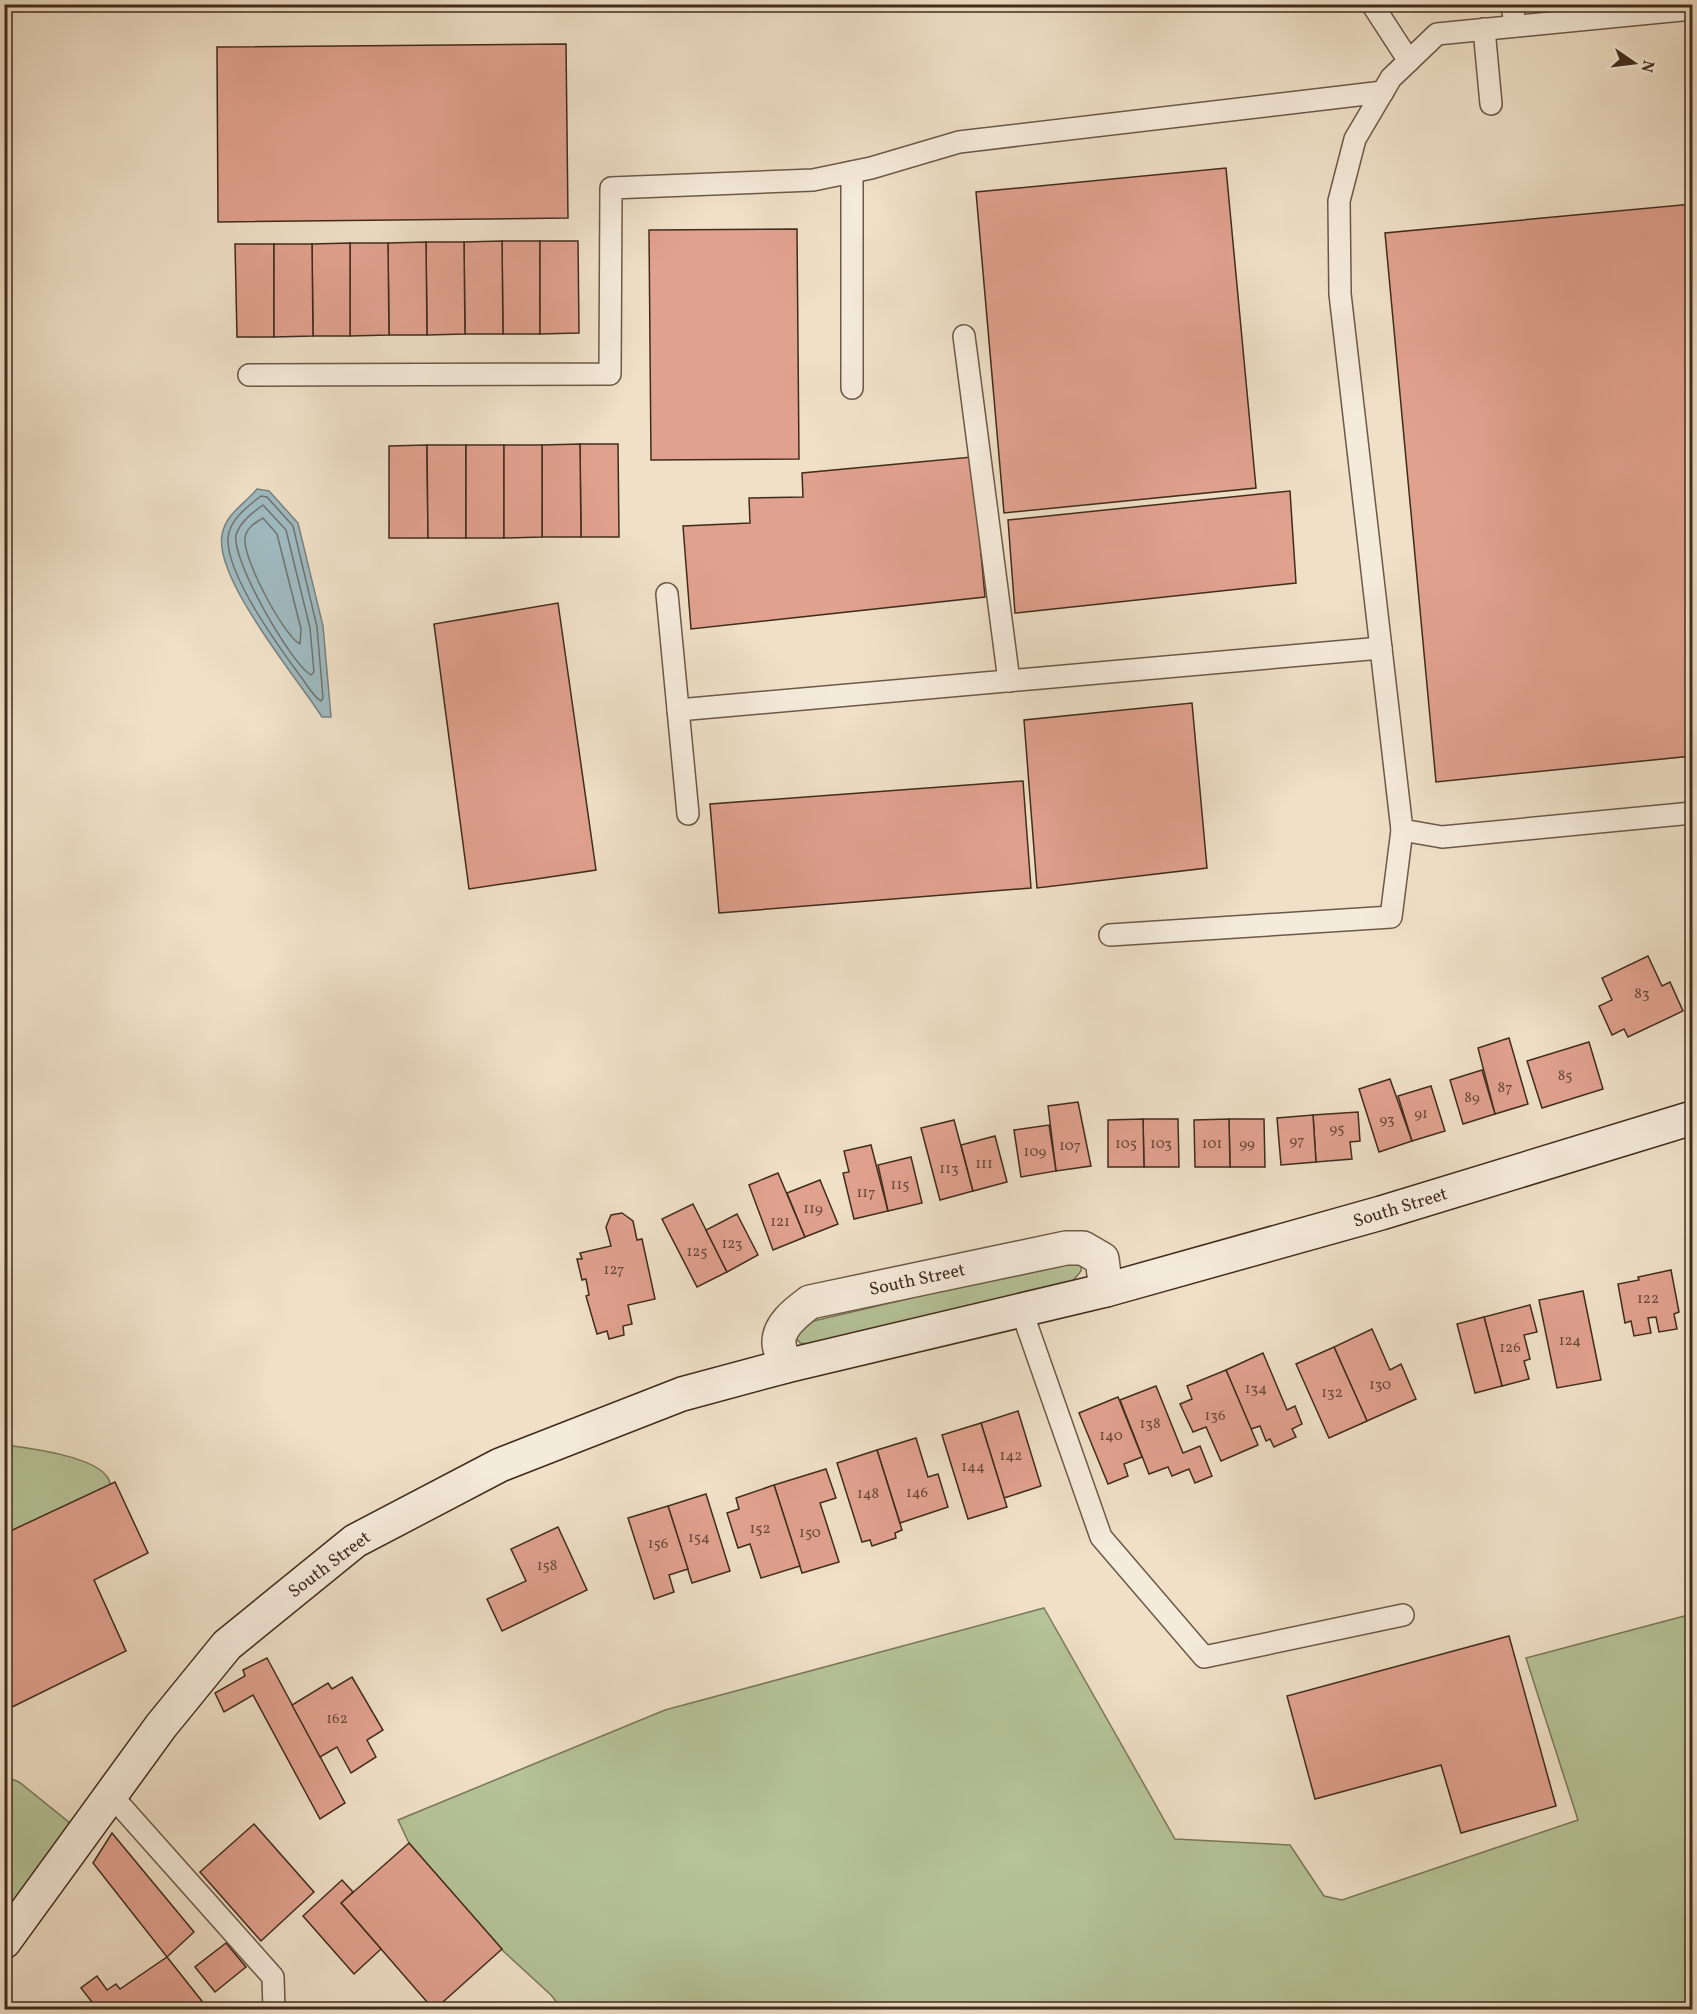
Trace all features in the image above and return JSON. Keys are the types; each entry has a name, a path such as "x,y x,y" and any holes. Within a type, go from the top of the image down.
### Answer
{"street":[{"name":"South Street","path":"4,1942 160,1726 227,1645 354,1541 500,1465 682,1394 786,1365 1106,1290 1381,1213 1692,1118"},
{"name":"South Street","path":"786,1365 778,1342 781,1334 794,1314 810,1302 1066,1248 1083,1248 1102,1259 1106,1290"}],"lane":[{"path":"1372,4 1409,61"},
{"path":"1512,4 1515,26"},
{"path":"1110,935 1391,917 1402,830 1340,294 1339,201 1355,139 1391,78 1437,34 1515,26 1635,9 1692,9"},
{"path":"1484,29 1491,104"},
{"path":"249,375 610,374 610,188 813,180 852,172 959,142 1383,92"},
{"path":"852,172 852,388"},
{"path":"964,336 1009,681"},
{"path":"667,594 688,814"},
{"path":"678,710 1381,648"},
{"path":"1402,830 1442,837 1692,813"},
{"path":"1021,1309 1101,1538 1204,1658 1403,1615"},
{"path":"111,1795 273,1977 274,2010"}],"green space":[{"path":"1073,1260 1081,1266 1081,1271 1072,1282 808,1344 800,1343 796,1338 805,1323"},
{"path":"5,1445 60,1454 90,1464 101,1470 108,1478 113,1497 5,1548"},
{"path":"1044,1608 1175,1839 1290,1845 1324,1896 1342,1900 1578,1820 1526,1658 1692,1614 1692,2009 562,2009 551,1995 501,1949 409,1843 398,1820 665,1710"},
{"path":"4,1776 19,1782 76,1828 19,1906 5,1895"}],"water":[{"path":"257,489 269,491 298,523 323,626 331,717 322,717 260,628 231,577 223,554 222,535 227,521"}],"building":[{"path":"566,44 568,218 218,222 217,47"},
{"path":"1226,168 1256,488 1004,513 976,192"},
{"path":"1692,204 1692,756 1436,782 1385,233"},
{"path":"797,229 799,459 651,460 649,230"},
{"path":"502,241 540,241 540,334 503,334"},
{"path":"502,241 503,334 465,334 464,242"},
{"path":"540,241 578,241 579,333 540,334"},
{"path":"426,242 464,242 465,334 427,335"},
{"path":"426,242 427,335 389,335 388,243"},
{"path":"350,243 388,243 389,335 350,336"},
{"path":"350,243 350,336 313,336 312,244"},
{"path":"235,244 274,244 274,337 237,337"},
{"path":"274,244 312,244 313,336 274,337"},
{"path":"580,444 618,444 619,537 581,537"},
{"path":"580,444 581,537 542,537 542,445"},
{"path":"427,445 428,538 389,538 389,446"},
{"path":"427,445 466,445 466,538 428,538"},
{"path":"466,445 504,445 504,538 466,538"},
{"path":"504,445 542,445 542,537 504,538"},
{"path":"972,457 985,597 691,629 683,526 750,523 749,498 803,497 802,473"},
{"path":"1290,491 1296,583 1015,613 1008,520"},
{"path":"558,603 596,870 469,889 434,624"},
{"path":"1192,703 1207,868 1037,888 1024,720"},
{"path":"1023,781 1031,888 719,913 710,804"},
{"path":"1648,956 1662,986 1670,982 1683,1011 1628,1037 1624,1029 1612,1035 1599,1006 1612,1000 1602,978"},
{"path":"1509,1038 1528,1104 1495,1114 1478,1048"},
{"path":"1589,1042 1603,1089 1542,1108 1527,1061"},
{"path":"1482,1070 1495,1114 1463,1124 1450,1080"},
{"path":"1390,1079 1412,1141 1379,1152 1359,1089"},
{"path":"1431,1086 1445,1131 1412,1141 1398,1096"},
{"path":"1078,1102 1091,1166 1056,1171 1048,1106"},
{"path":"1358,1112 1360,1141 1350,1142 1352,1159 1316,1162 1313,1115"},
{"path":"1313,1115 1316,1162 1281,1165 1277,1118"},
{"path":"1143,1119 1178,1119 1179,1167 1144,1167"},
{"path":"1143,1119 1144,1167 1108,1167 1108,1120"},
{"path":"1229,1119 1264,1119 1265,1167 1230,1167"},
{"path":"1229,1119 1230,1167 1195,1167 1194,1120"},
{"path":"954,1120 973,1191 940,1200 921,1128"},
{"path":"1049,1125 1056,1171 1021,1177 1014,1130"},
{"path":"995,1136 1007,1182 973,1191 961,1145"},
{"path":"871,1145 888,1211 854,1219 843,1173 849,1172 844,1151"},
{"path":"911,1157 922,1203 888,1211 878,1165"},
{"path":"778,1173 805,1237 773,1250 749,1185"},
{"path":"820,1180 838,1224 805,1237 787,1193"},
{"path":"693,1204 727,1272 697,1287 662,1219"},
{"path":"622,1213 633,1221 637,1240 642,1239 655,1299 628,1305 632,1324 623,1326 624,1335 609,1339 607,1331 597,1334 586,1296 589,1295 586,1279 582,1280 577,1259 582,1259 580,1253 611,1246 606,1227 611,1215"},
{"path":"737,1214 758,1255 727,1272 706,1230"},
{"path":"1671,1270 1679,1312 1674,1314 1677,1329 1659,1332 1656,1317 1648,1318 1651,1333 1634,1336 1631,1321 1625,1323 1618,1284"},
{"path":"1583,1291 1601,1380 1557,1388 1539,1300"},
{"path":"1530,1305 1537,1332 1524,1335 1530,1359 1524,1361 1529,1379 1502,1386 1484,1317"},
{"path":"1484,1317 1502,1386 1475,1393 1457,1324"},
{"path":"1372,1329 1390,1370 1401,1364 1416,1399 1367,1421 1334,1347"},
{"path":"1334,1347 1367,1421 1329,1438 1296,1364"},
{"path":"1263,1353 1287,1410 1295,1406 1302,1424 1292,1429 1296,1437 1274,1447 1270,1439 1266,1441 1260,1426 1251,1429 1226,1370"},
{"path":"1226,1370 1258,1445 1221,1461 1206,1427 1193,1432 1180,1404 1192,1399 1187,1386"},
{"path":"1156,1386 1183,1453 1200,1446 1212,1476 1195,1483 1189,1469 1172,1476 1168,1467 1149,1474 1120,1400"},
{"path":"1118,1397 1142,1457 1124,1464 1128,1476 1108,1484 1079,1413"},
{"path":"1018,1411 1041,1486 1004,1498 981,1423"},
{"path":"981,1423 1007,1507 968,1519 942,1435"},
{"path":"916,1438 928,1477 938,1474 948,1507 900,1523 877,1450"},
{"path":"877,1450 902,1530 895,1533 896,1538 872,1546 870,1540 862,1542 837,1463"},
{"path":"826,1469 836,1498 820,1503 839,1562 802,1573 774,1485"},
{"path":"115,1482 148,1553 94,1580 126,1651 4,1711 4,1534"},
{"path":"774,1485 800,1566 761,1578 750,1544 738,1548 727,1513 739,1509 736,1498"},
{"path":"706,1494 730,1571 692,1583 668,1506"},
{"path":"668,1506 688,1569 669,1575 674,1592 654,1599 628,1518"},
{"path":"558,1527 587,1590 502,1631 487,1599 526,1581 511,1549"},
{"path":"1509,1636 1556,1806 1461,1833 1441,1765 1315,1799 1287,1696"},
{"path":"267,1658 345,1803 320,1819 253,1695 224,1712 215,1693 245,1676 243,1670"},
{"path":"352,1677 383,1730 367,1740 376,1757 351,1773 337,1747 320,1757 292,1705 328,1683 332,1689"},
{"path":"254,1824 314,1892 261,1941 200,1872"},
{"path":"112,1833 194,1932 167,1957 93,1863"},
{"path":"409,1843 502,1949 434,2010 341,1903"},
{"path":"342,1880 353,1892 341,1903 381,1949 354,1974 303,1916"},
{"path":"226,1943 246,1967 215,1992 195,1967"},
{"path":"167,1957 209,2010 87,2010 85,2007 92,2002 81,1988 97,1976 107,1990 116,1984 120,1989"}]}
